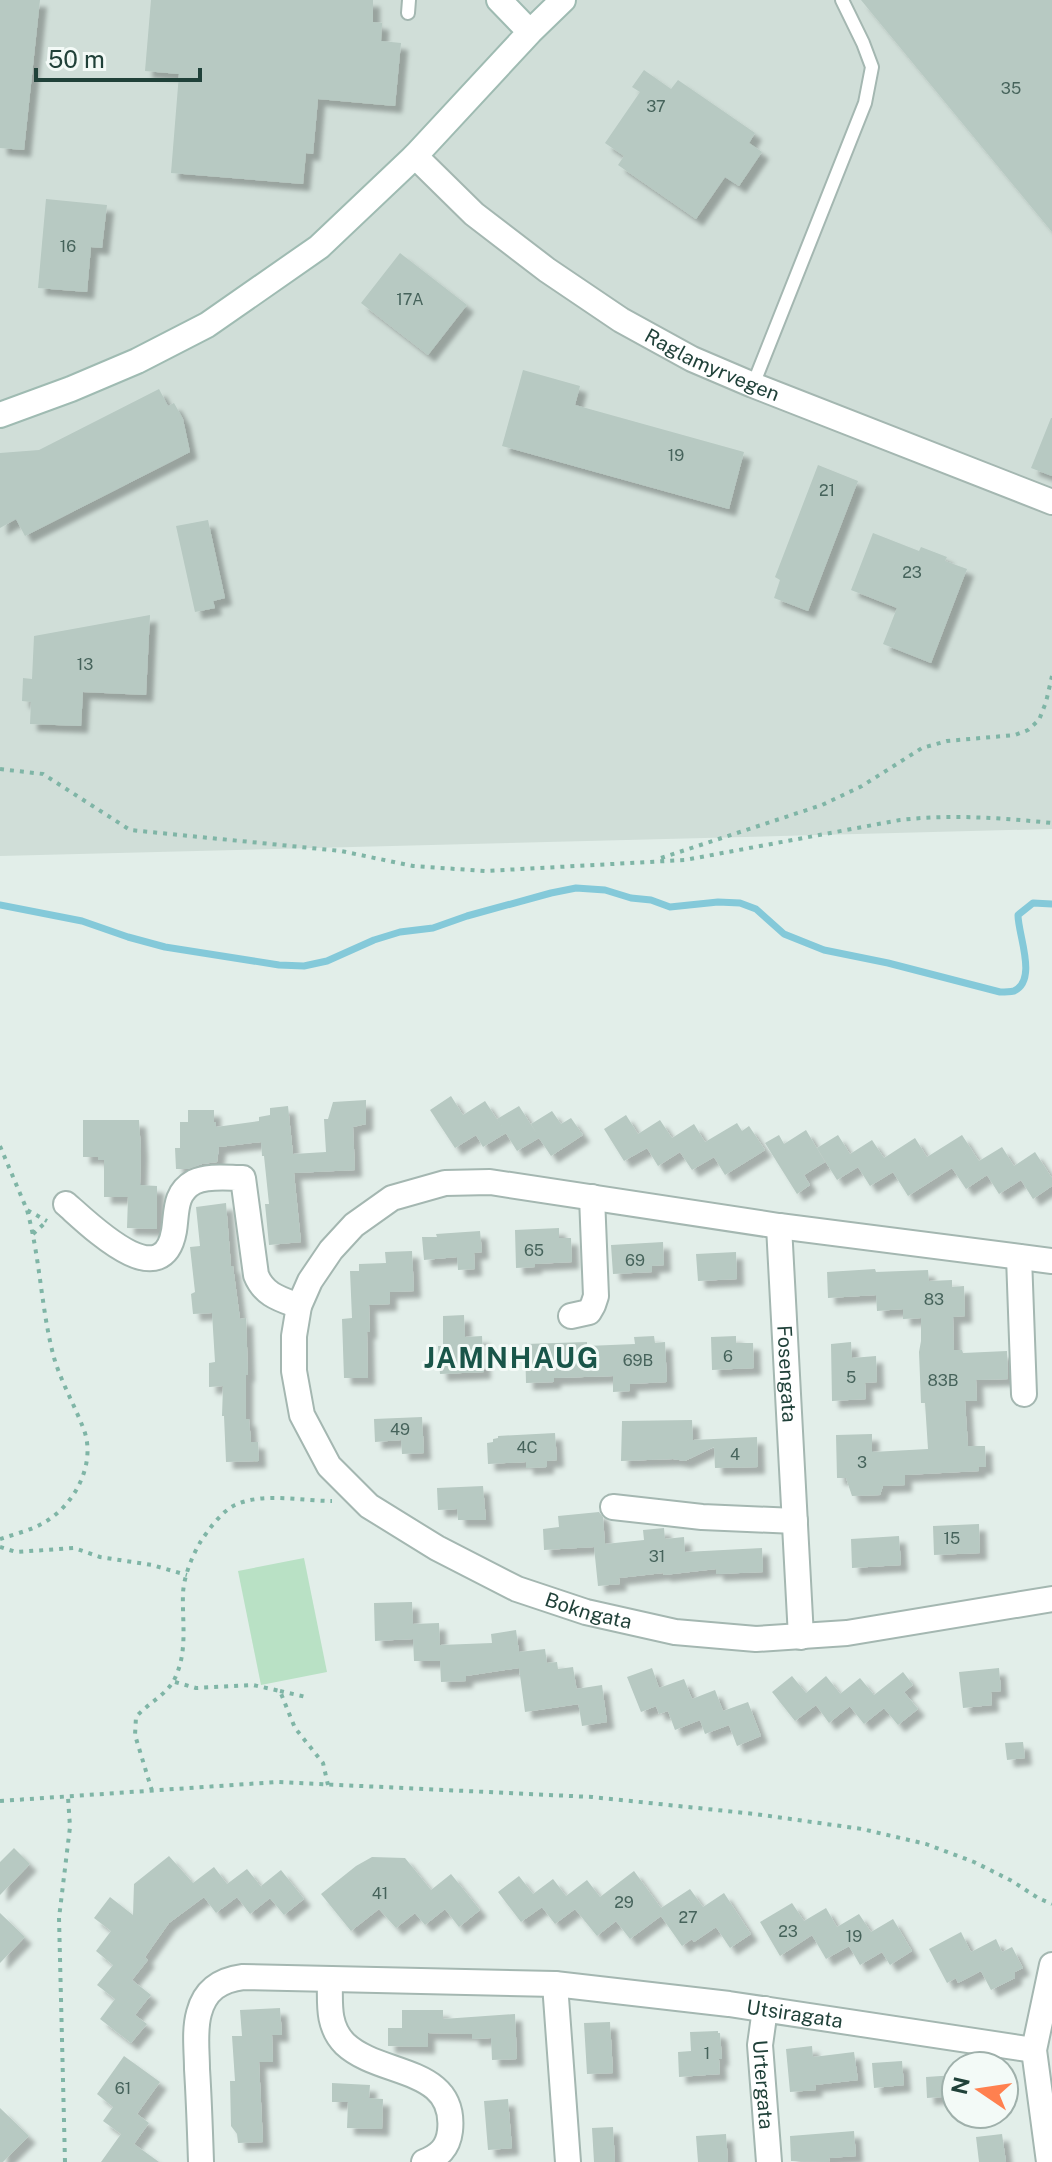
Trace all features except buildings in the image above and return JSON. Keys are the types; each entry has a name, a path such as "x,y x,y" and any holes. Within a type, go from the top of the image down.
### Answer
{"street":[{"path":"499,0 530,32"},
{"path":"0,415 137,361 207,325 319,247 415,156 563,0"},
{"name":"Raglamyrvegen","path":"415,156 474,214 559,278 621,320 668,346 753,385 1052,502"},
{"path":"66,1204 128,1253 156,1257 170,1243 175,1209 186,1188 206,1179 243,1178 260,1285 268,1293 299,1306"},
{"name":"Bokngata","path":"1052,1261 779,1226 490,1182 445,1183 392,1198 354,1225 331,1250 310,1281 299,1306 294,1336 294,1371 302,1415 329,1466 369,1506 437,1548 517,1589 586,1612 675,1632 756,1639 847,1633 1052,1599"},
{"path":"571,1316 589,1312 596,1296 592,1197"},
{"name":"Fosengata","path":"779,1226 801,1637"},
{"path":"1019,1257 1024,1394"},
{"path":"613,1507 702,1517 795,1521"},
{"path":"1049,2162 1034,2050 1052,1965"},
{"name":"Utsiragata","path":"201,2162 196,2029 206,1997 226,1979 555,1984 765,2009 1034,2050"},
{"path":"330,1979 331,2021 346,2045 430,2084 441,2092 448,2103 450,2136 445,2149 424,2162"},
{"path":"555,1984 568,2162"},
{"name":"Urtergata","path":"765,2009 760,2045 769,2162"}],"lane":[{"path":"753,385 865,103 872,67 842,0"}],"path":[{"path":"654,860 822,805 862,786 922,748 947,741 1015,735 1028,730 1039,720 1052,676"},
{"path":"0,769 43,774 130,830 341,851 413,866 485,871 685,860 935,816 976,816 1052,823"},
{"path":"0,1146 27,1210 53,1355 87,1446 86,1464 76,1491 60,1511 45,1522 0,1539"},
{"path":"27,1210 47,1221"},
{"path":"152,1791 135,1735 136,1717 174,1681 183,1654 183,1590 192,1559 205,1535 235,1505 265,1499 335,1501 357,1494"},
{"path":"0,1547 16,1552 74,1548 100,1557 141,1563 187,1575"},
{"path":"174,1681 196,1688 253,1685 306,1697"},
{"path":"280,1691 295,1728 323,1763 328,1785"},
{"path":"0,1801 277,1782 592,1797 862,1829 926,1844 974,1862 1052,1904"},
{"path":"65,2162 59,1918 70,1827 68,1797"}],"shaded area":[{"path":"0,0 1052,0 1052,829 0,856"}],"green space":[{"path":"304,1558 327,1672 261,1685 238,1571"}],"waterway":[{"path":"0,905 82,921 165,947 304,966 327,961 400,932 433,928 551,893 576,888 605,890 670,907 740,903 756,909 784,934 824,950 1000,992 1014,991 1025,977 1018,915 1033,903 1052,904"}],"district":[{"name":"JAMNHAUG","path":"512,1357"}]}
